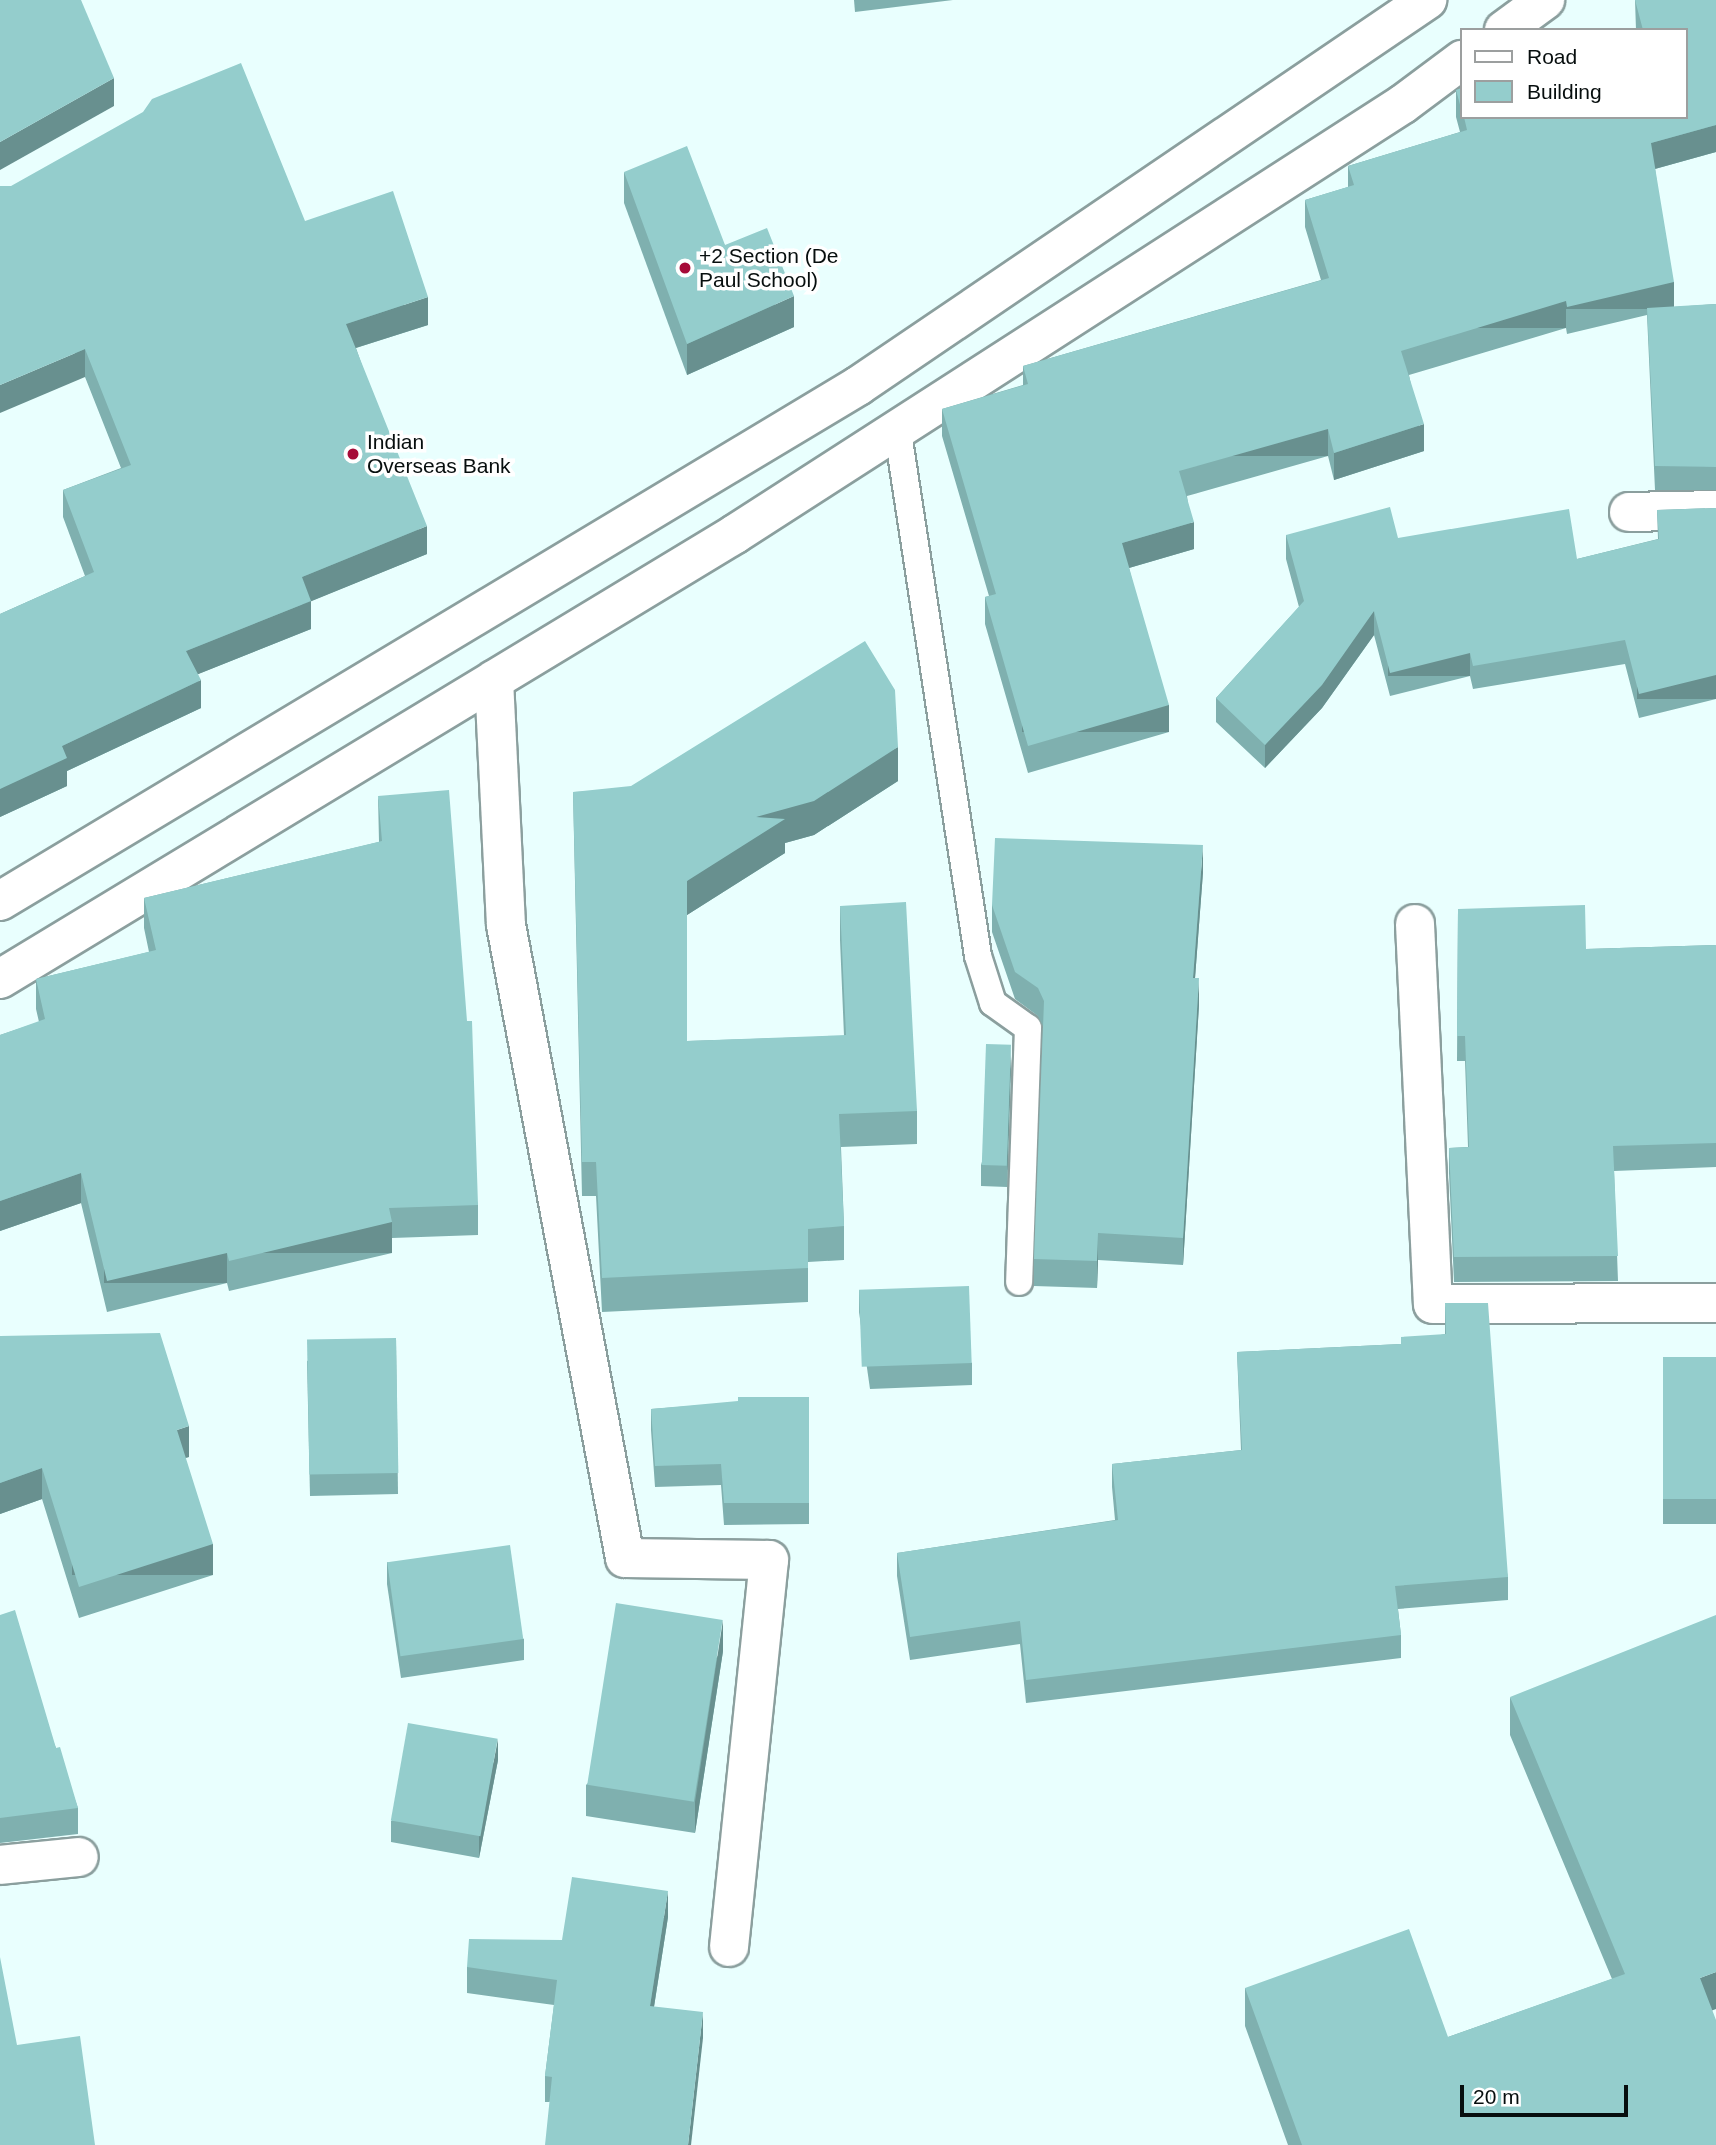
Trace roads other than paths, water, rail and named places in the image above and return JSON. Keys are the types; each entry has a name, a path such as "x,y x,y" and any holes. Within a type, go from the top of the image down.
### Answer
{"main road":[{"path":"0,901 704,482 858,386 1427,0"},
{"path":"1507,28 1545,0"},
{"path":"0,979 736,534 897,427 1403,104 1460,61"},
{"path":"704,482 736,534"},
{"path":"1629,512 1716,510"},
{"path":"494,680 506,925 625,1558 769,1560 729,1947"},
{"path":"1415,924 1433,1304 1716,1303"},
{"path":"0,1865 79,1857"}],"lane":[{"path":"897,427 978,956 993,1003 1028,1028 1018,1282"}],"place":[{"name":"+2 Section (De Paul School)","path":"685,268"},
{"name":"Indian Overseas Bank","path":"353,454"}]}
